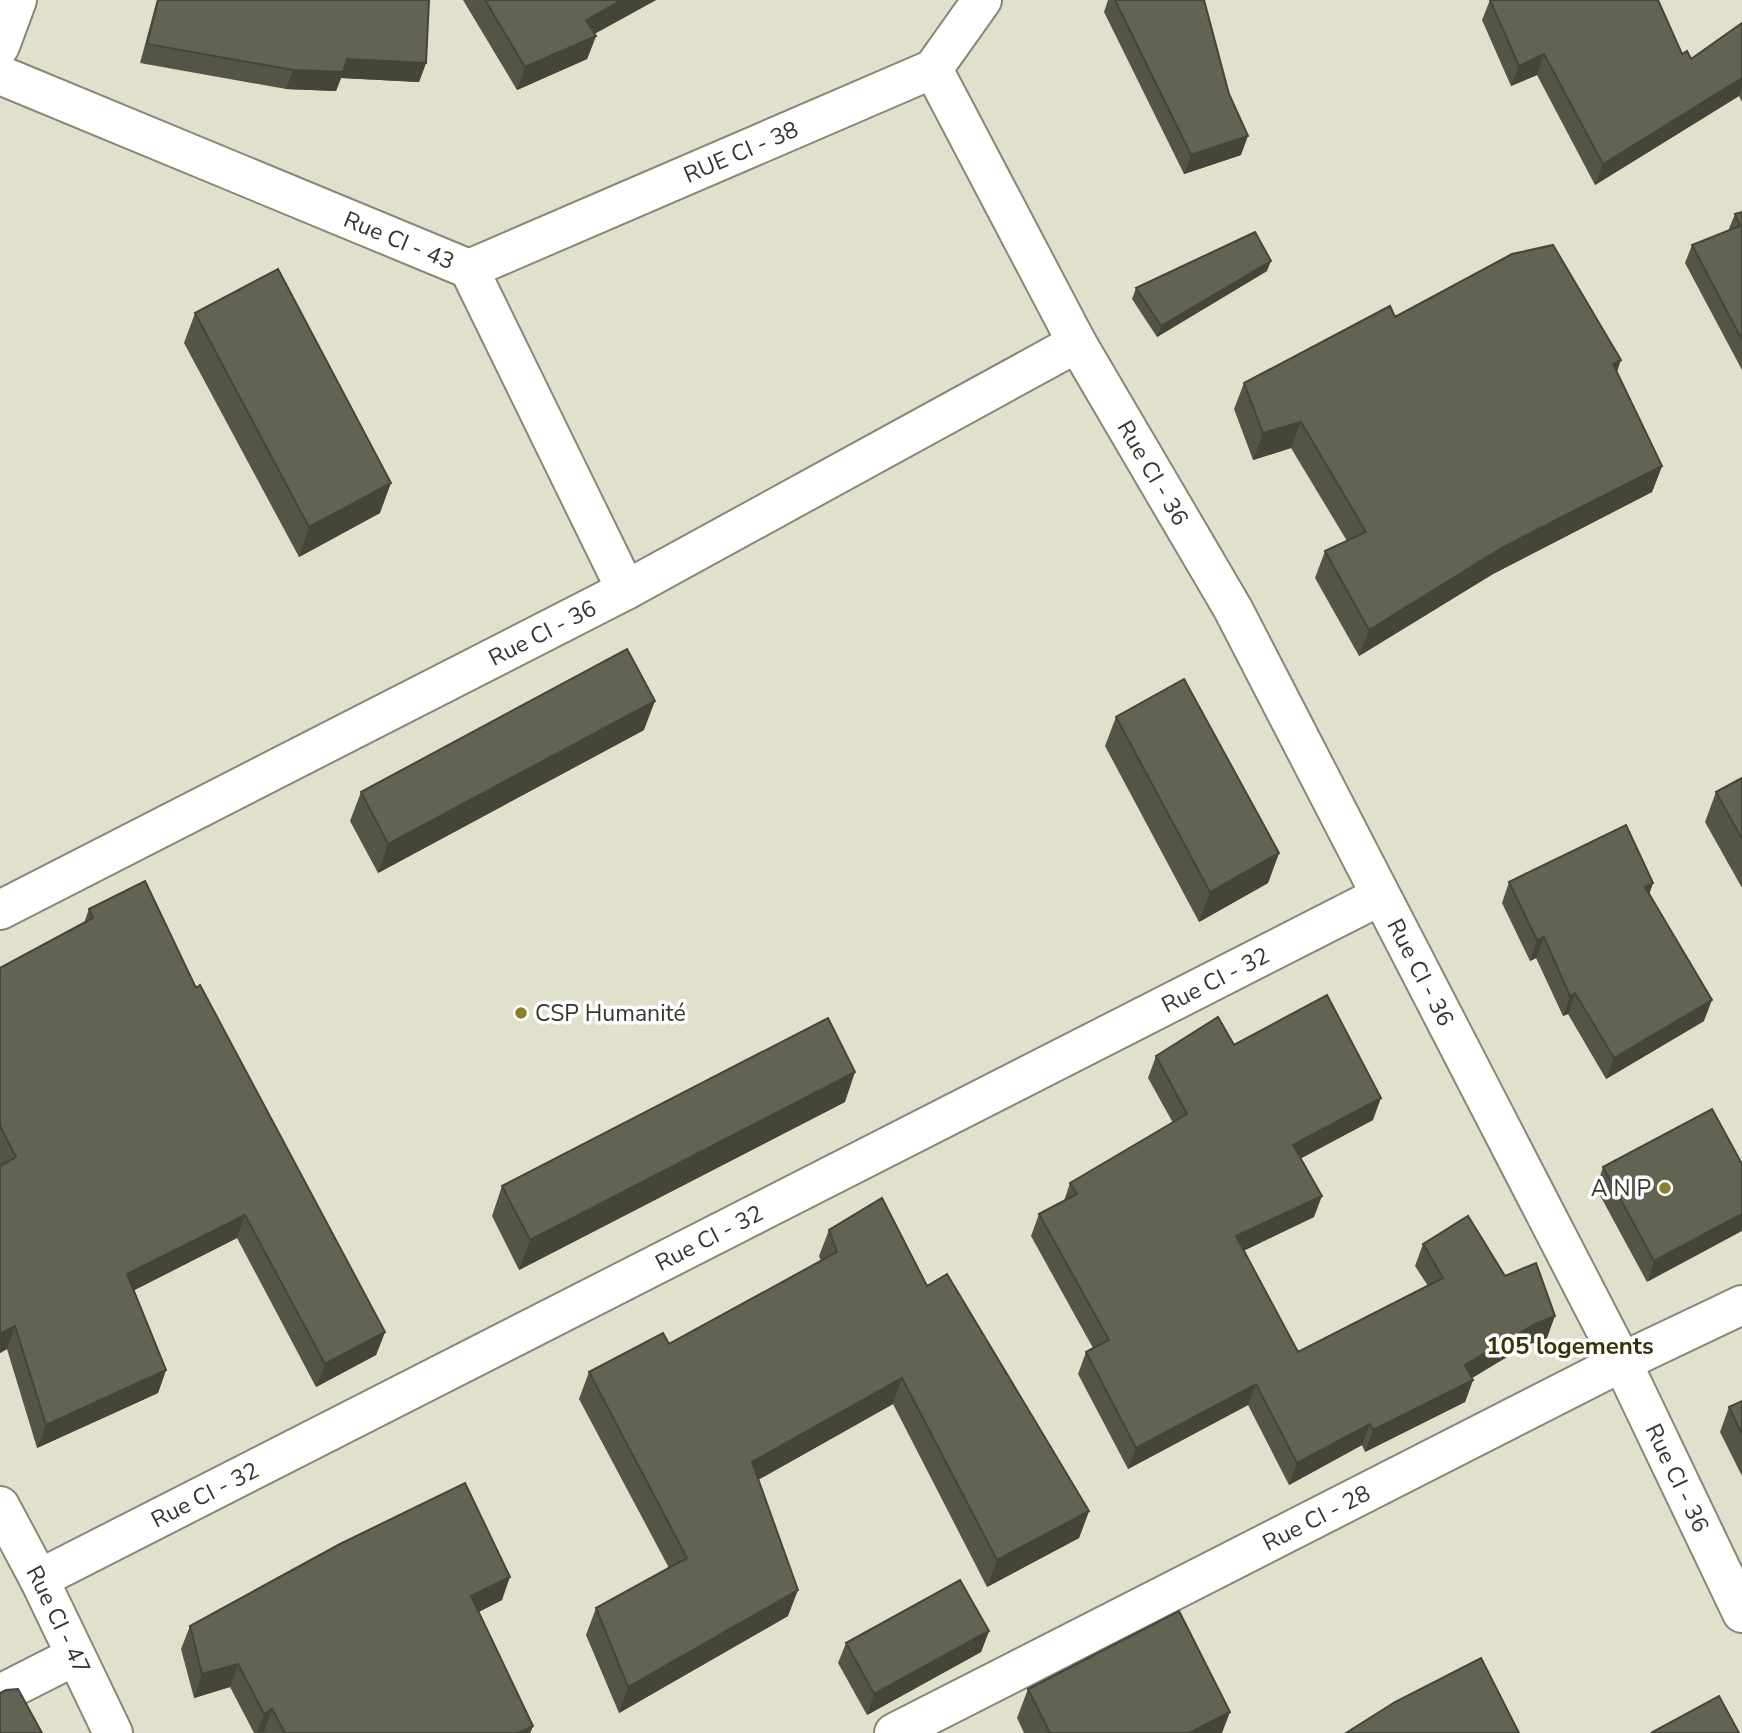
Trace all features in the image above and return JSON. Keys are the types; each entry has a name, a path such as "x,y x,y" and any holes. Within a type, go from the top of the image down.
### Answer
{"street":[{"path":"0,46 17,0"},
{"path":"933,69 982,0"},
{"name":"RUE CI - 38","path":"469,269 933,69"},
{"name":"Rue CI - 36","path":"933,69 1077,343 1233,609 1622,1362 1742,1613"},
{"name":"Rue CI - 43","path":"0,75 469,269 626,590"},
{"name":"Rue CI - 36","path":"0,910 626,590 1077,343"},
{"name":"Rue CI - 32","path":"39,1579 1380,896"},
{"name":"Rue CI - 28","path":"894,1733 1622,1362 1742,1306"},
{"name":"Rue CI - 47","path":"0,1506 39,1579 113,1733"},
{"path":"0,1694 75,1657"}],"building":[{"path":"158,0 429,0 426,63 347,59 343,72 293,70 147,44"},
{"path":"485,0 622,0 586,20 596,36 525,67"},
{"path":"1115,0 1204,0 1229,94 1248,136 1191,155"},
{"path":"1490,0 1658,0 1682,54 1687,51 1691,59 1742,23 1742,78 1603,164 1544,54 1519,66"},
{"path":"1742,212 1742,340 1692,245 1740,226 1735,214"},
{"path":"1255,232 1271,261 1161,326 1136,288"},
{"path":"1553,245 1621,360 1613,364 1662,466 1503,547 1369,630 1325,551 1366,532 1301,422 1263,433 1244,383 1390,306 1395,317 1512,254"},
{"path":"278,269 391,483 309,527 195,313"},
{"path":"627,649 655,701 388,844 361,792"},
{"path":"1184,679 1279,853 1210,892 1116,717"},
{"path":"1742,778 1742,839 1716,792"},
{"path":"1626,825 1653,883 1645,887 1712,1000 1614,1058 1575,993 1570,996 1544,937 1537,940 1509,882"},
{"path":"145,881 196,988 200,985 385,1332 325,1364 245,1215 127,1274 166,1370 46,1425 15,1326 0,1334 0,1166 16,1157 0,1126 0,968 93,918 89,909"},
{"path":"1327,995 1381,1098 1293,1145 1322,1196 1236,1236 1298,1352 1443,1278 1423,1244 1468,1216 1505,1276 1536,1263 1555,1316 1535,1324 1465,1365 1473,1380 1373,1430 1370,1424 1297,1463 1256,1384 1136,1448 1086,1352 1109,1340 1039,1214 1077,1194 1070,1183 1187,1114 1156,1056 1218,1017 1234,1045"},
{"path":"828,1018 855,1072 530,1240 502,1186"},
{"path":"1712,1109 1742,1164 1742,1214 1654,1261 1603,1167"},
{"path":"882,1198 927,1286 947,1274 1089,1511 997,1560 902,1378 752,1462 798,1590 628,1687 596,1608 687,1558 589,1372 663,1333 669,1344 837,1252 829,1230"},
{"path":"1742,1401 1742,1434 1729,1407"},
{"path":"465,1483 510,1577 471,1596 533,1726 518,1733 285,1733 272,1709 264,1714 238,1664 202,1674 190,1626 340,1544"},
{"path":"960,1580 989,1631 874,1694 846,1643"},
{"path":"1179,1611 1230,1712 1189,1733 1050,1733 1028,1689"},
{"path":"1481,1658 1519,1733 1346,1733 1395,1702"},
{"path":"18,1689 42,1733 0,1733 0,1693"},
{"path":"1719,1696 1739,1733 1651,1733"}],"place":[{"name":"CSP Humanité","path":"521,1013"},
{"name":"A N P","path":"1665,1188"}],"district":[{"name":"105 logements","path":"1570,1346"}]}
